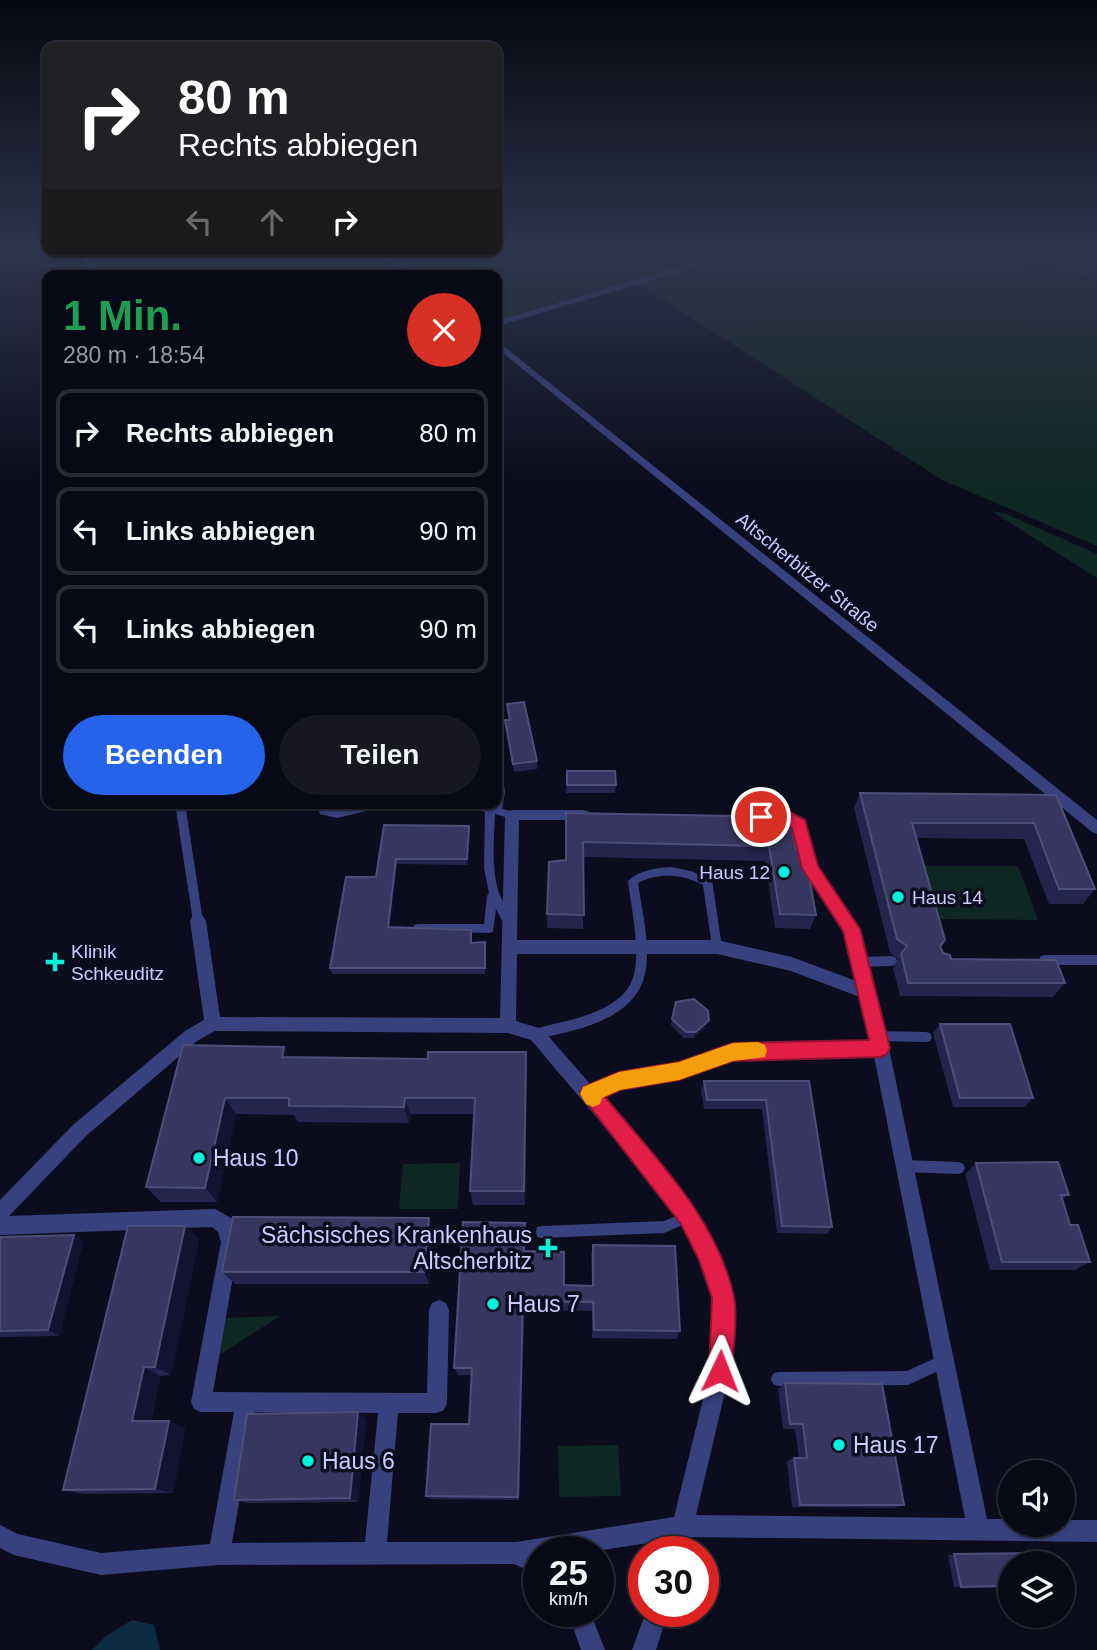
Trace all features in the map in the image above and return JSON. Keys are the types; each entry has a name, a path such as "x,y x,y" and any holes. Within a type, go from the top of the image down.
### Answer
{"street":[{"name":"Altscherbitzer Straße","path":"502,348 1097,828"},
{"path":"508,1026 511,926 500,811 595,816"},
{"path":"761,817 788,817 799,825 810,868 851,929 879,1042 978,1529"},
{"path":"198,921 213,1024"},
{"path":"511,947 639,950 717,947 792,964 867,992"},
{"path":"0,1213 80,1130 191,1036 213,1024 508,1026 536,1034 590,1094 688,1217 709,1256 723,1298 720,1371 681,1536"},
{"path":"590,1094 619,1081 679,1071 733,1052 879,1042"},
{"path":"0,1226 215,1218 226,1226 230,1242 201,1402 437,1403 439,1310"},
{"path":"219,1554 246,1403"},
{"path":"375,1554 389,1403"},
{"path":"0,1536 14,1544 101,1564 219,1554 516,1553 684,1526 1097,1531"},
{"path":"516,1553 523,1557"},
{"path":"585,1627 593,1650"},
{"path":"644,1650 652,1627"}],"lane":[{"path":"181,809 198,921"},
{"path":"322,809 337,814 358,809"},
{"path":"404,928 489,929 492,896 488,871 500,811 492,809"},
{"path":"536,1034 597,1017 627,998 640,976 634,881 648,872 694,873 708,883 717,947"},
{"path":"492,896 511,926"},
{"path":"1033,960 1097,960"},
{"path":"859,962 892,961"},
{"path":"879,1042 926,1037"},
{"path":"905,1166 959,1168"},
{"path":"542,1232 664,1227 688,1217"},
{"path":"778,1379 908,1378 944,1361"}],"green space":[{"path":"709,329 1097,329 1097,546 942,480"},
{"path":"991,511 1004,513 1097,554 1097,578"},
{"path":"923,866 1018,866 1038,920 938,919"},
{"path":"460,1163 458,1209 399,1209 403,1164"},
{"path":"280,1316 218,1356 224,1318"},
{"path":"618,1445 621,1496 559,1497 558,1446"}],"water":[{"path":"132,1620 154,1625 160,1650 92,1650 106,1636"}],"building":[{"path":"524,702 537,761 513,764 505,720 510,720 507,704"},
{"path":"567,771 615,771 616,785 567,785"},
{"path":"860,793 1056,795 1095,889 1059,889 1034,823 912,823 945,940 940,946 943,953 950,955 951,959 1056,960 1065,983 908,983 901,954 907,946 897,939"},
{"name":"Haus 12","path":"566,813 790,817 796,849 804,849 816,915 780,914 769,846 583,842 584,915 547,914 549,862 566,860"},
{"path":"384,825 469,826 467,859 396,859 388,927 471,930 471,943 485,942 485,968 330,968 346,877 376,877"},
{"path":"694,999 708,1011 709,1020 696,1032 686,1032 672,1019 676,1002"},
{"path":"940,1024 1010,1024 1033,1098 960,1098"},
{"path":"183,1045 284,1047 282,1057 428,1059 428,1052 526,1052 524,1191 470,1191 475,1098 405,1098 404,1107 289,1106 289,1098 225,1098 205,1188 146,1187"},
{"path":"704,1081 809,1081 832,1227 782,1226 766,1100 707,1100"},
{"path":"1058,1162 1069,1195 1061,1195 1070,1225 1078,1225 1090,1262 1002,1262 976,1163"},
{"path":"233,1217 429,1218 424,1272 222,1272"},
{"path":"463,1222 525,1223 524,1251 564,1252 564,1285 593,1286 593,1245 675,1246 680,1331 594,1330 593,1302 523,1301 518,1497 426,1496 431,1424 469,1424 472,1368 454,1368"},
{"path":"128,1226 185,1226 155,1367 144,1367 132,1421 169,1421 155,1489 63,1490"},
{"path":"74,1235 48,1330 0,1331 0,1237"},
{"name":"Haus 17","path":"785,1383 882,1384 904,1505 800,1505 794,1458 807,1458 803,1424 790,1424"},
{"name":"Haus 6","path":"358,1412 350,1498 234,1500 247,1414"},
{"path":"998,1553 998,1586 961,1587 954,1554"}],"slow traffic":[{"path":"593,1097 590,1094 619,1081 679,1071 733,1052 758,1051"}],"place":[{"name":"Haus 12","path":"784,872"},
{"name":"Haus 14","path":"898,897"},
{"name":"Klinik Schkeuditz","path":"55,962"},
{"name":"Haus 10","path":"199,1158"},
{"name":"Sächsisches Krankenhaus Altscherbitz","path":"548,1248"},
{"name":"Haus 7","path":"493,1304"},
{"name":"Haus 17","path":"839,1445"},
{"name":"Haus 6","path":"308,1461"}],"route":[{"path":"720,1371 723,1298 709,1256 688,1217 666,1186 590,1094 619,1081 679,1071 733,1052 881,1048 851,929 817,882 810,868 799,825 788,817 761,817"}]}
